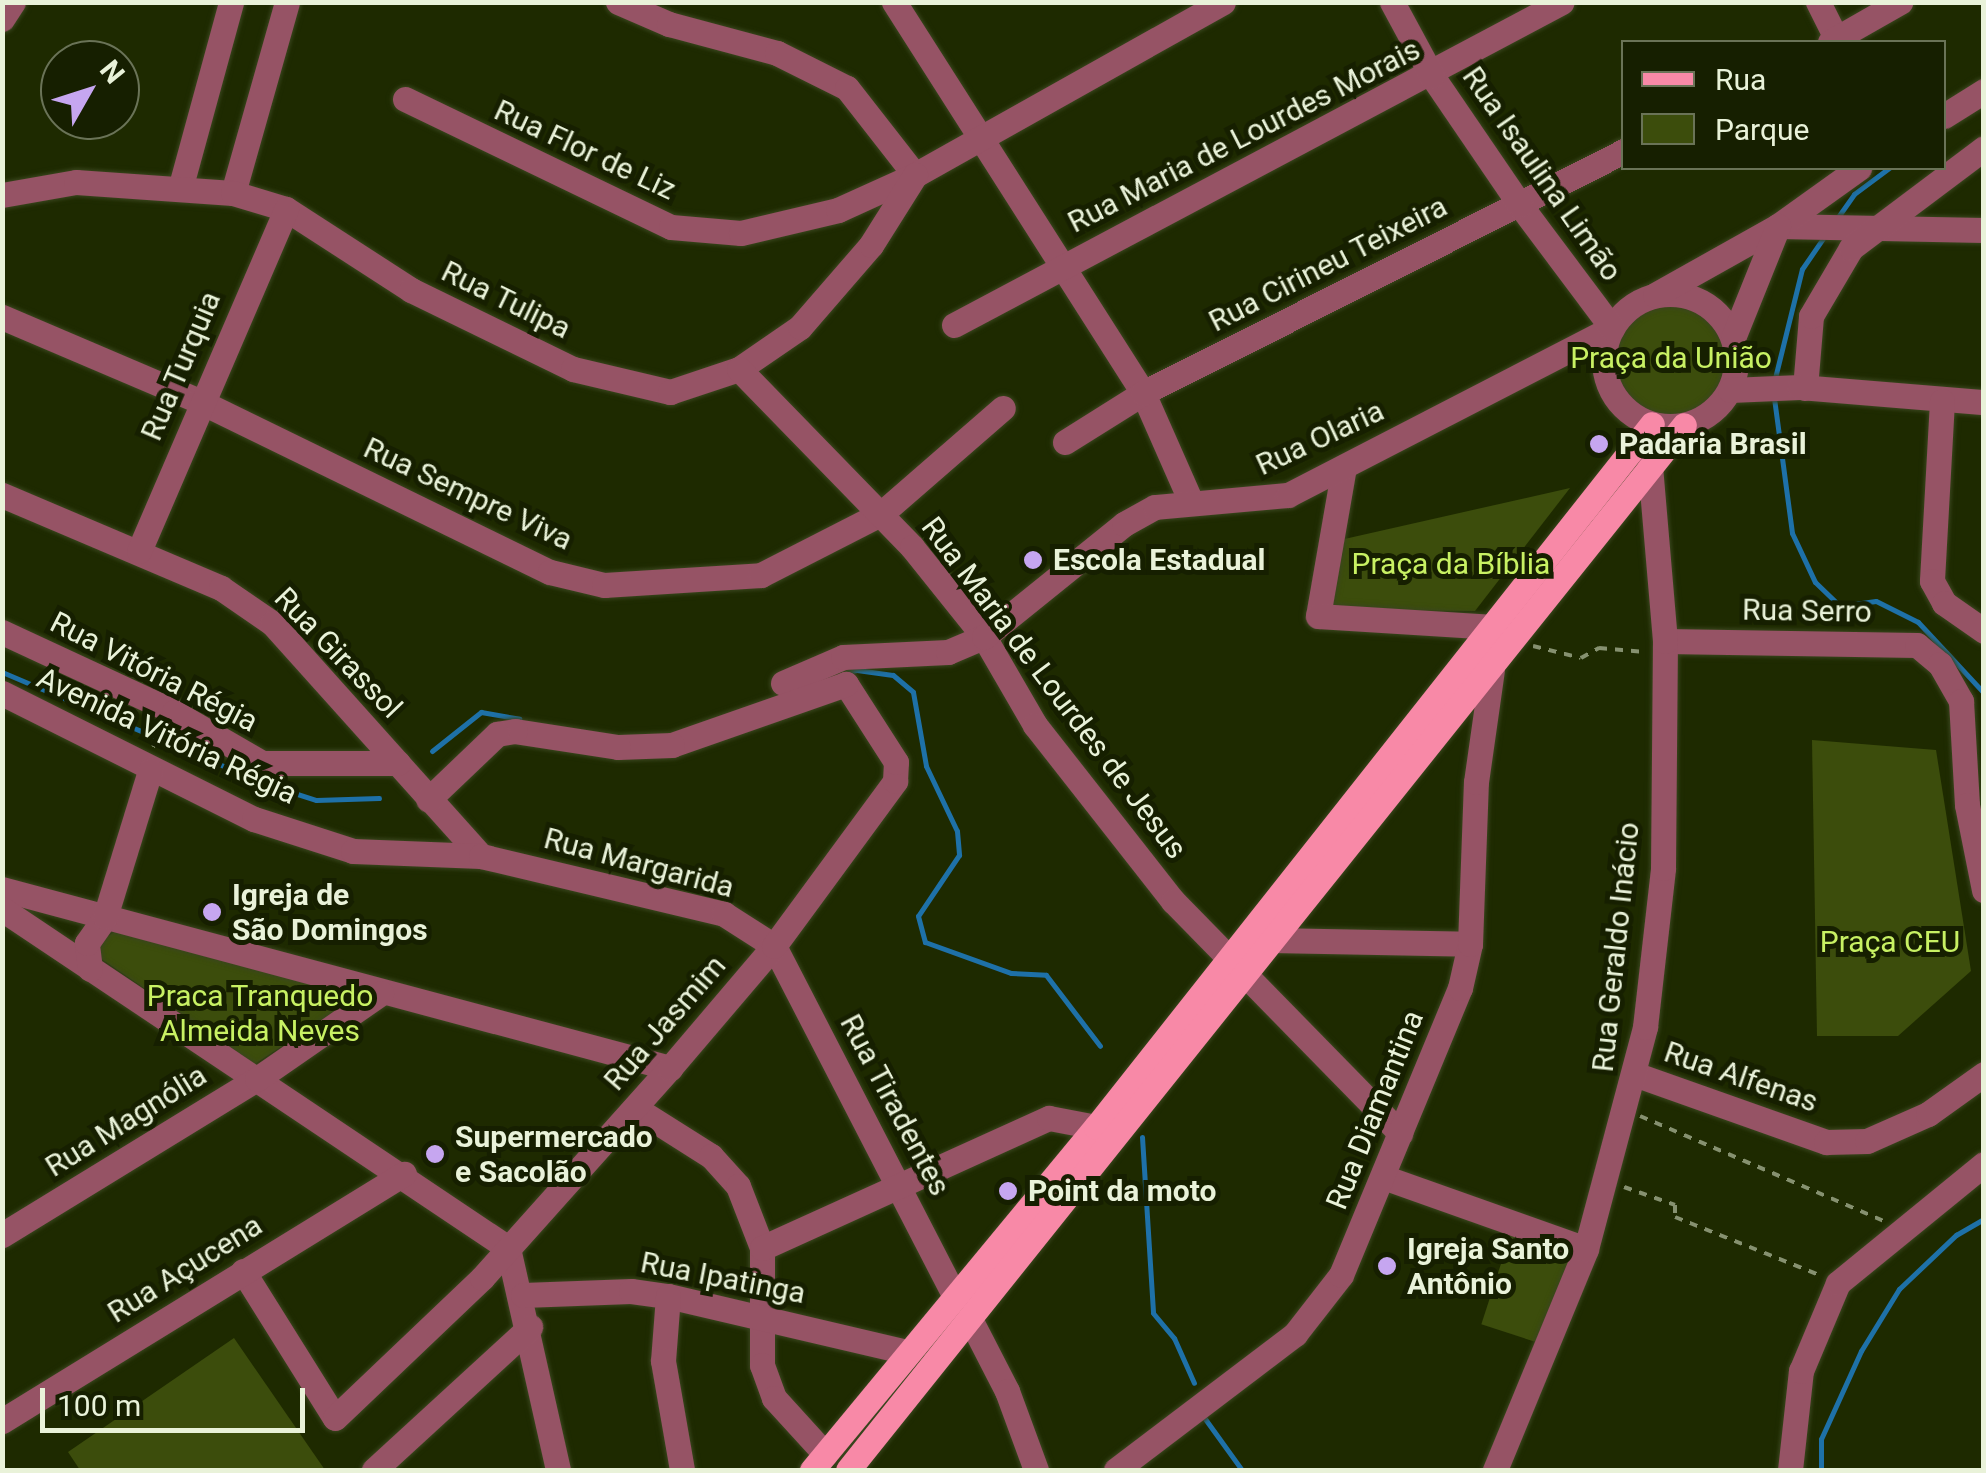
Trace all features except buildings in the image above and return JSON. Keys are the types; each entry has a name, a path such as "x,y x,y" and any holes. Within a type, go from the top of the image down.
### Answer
{"main road":[{"path":"848,1470 1246,977 1270,940 1492,670 1504,634 1652,424"},
{"path":"819,1462 1096,1128 1226,958 1684,425"}],"street":[{"path":"2,19 13,2"},
{"path":"180,189 231,2"},
{"path":"233,193 287,2"},
{"path":"618,2 669,24 777,52 848,88 915,176 975,136 1223,2"},
{"path":"894,2 975,136 1142,393 1191,502"},
{"name":"Rua Isaulina Limão","path":"1392,2 1432,76 1520,205 1612,328"},
{"name":"Rua Maria de Lourdes Morais","path":"954,325 1432,76 1562,2"},
{"path":"1818,2 1835,40"},
{"path":"1837,40 1900,2"},
{"path":"1946,115 1984,91"},
{"name":"Rua Flor de Liz","path":"404,99 672,227 742,233 838,210 915,176"},
{"path":"1802,388 1811,316 1827,280 1873,224 1984,148"},
{"name":"Rua Cirineu Teixeira","path":"1065,442 1142,393 1621,153"},
{"path":"1778,226 1733,338 1730,390 1718,406 1684,425 1652,424 1624,406 1611,389 1605,369 1612,328 1623,313 1778,226 1856,170"},
{"name":"Rua Tulipa","path":"2,195 76,182 233,193 286,209 411,290 573,369 670,392 739,369 800,327 871,245 915,176"},
{"name":"Rua Turquia","path":"139,552 199,401 286,209"},
{"path":"1778,226 1818,222 1984,230"},
{"path":"1656,295 1693,298 1710,307 1733,338"},
{"name":"Rua Sempre Viva","path":"2,317 199,401 550,572 604,586 761,575 882,513 1003,408"},
{"name":"Rua Olaria","path":"783,683 844,658 933,654 984,637 1124,524 1156,506 1259,502 1344,467 1612,328"},
{"name":"Rua Maria de Lourdes de Jesus","path":"739,369 882,513 984,637 1035,725 1172,902 1400,1133"},
{"path":"1730,390 1802,388 1984,402"},
{"path":"1942,401 1932,581 1944,603 1984,631"},
{"name":"Rua Geraldo Inácio","path":"1495,1470 1586,1249 1637,1075 1664,868 1665,648 1650,466"},
{"path":"1344,467 1318,616 1504,634"},
{"name":"Rua Girassol","path":"2,496 221,588 272,623 481,856"},
{"name":"Rua Vitória Régia","path":"2,632 174,712 262,763 398,763"},
{"name":"Rua Serro","path":"1665,648 1917,645 1940,664 1961,701 1967,805 1984,890"},
{"name":"Rua Diamantina","path":"1116,1470 1295,1334 1342,1275 1460,988 1470,944 1476,782 1492,670"},
{"name":"Rua Jasmim","path":"243,1271 335,1418 508,1248 635,1108 774,946 895,781 890,745 846,684 672,745 618,747 514,731 496,734 428,800"},
{"name":"Avenida Vitória Régia","path":"2,693 151,759 254,820 353,851 481,856"},
{"path":"90,969 87,943 104,917 151,759"},
{"name":"Rua Margarida","path":"481,856 724,914 774,946"},
{"path":"2,889 670,1068"},
{"path":"2,909 404,1174 508,1248 523,1295 558,1470"},
{"path":"1270,940 1470,944"},
{"name":"Rua Tiradentes","path":"774,946 900,1180 954,1297"},
{"name":"Rua Magnólia","path":"2,1235 257,1079 381,993"},
{"name":"Rua Alfenas","path":"1637,1075 1840,1142 1867,1142 1928,1114 1984,1074"},
{"path":"635,1108 711,1156 738,1186 762,1248 758,1320 774,1398 819,1462"},
{"path":"762,1248 900,1180 1049,1118 1096,1128"},
{"path":"1790,1470 1801,1371 1838,1283 1984,1164"},
{"name":"Rua Açucena","path":"2,1421 404,1174"},
{"path":"1382,1177 1586,1249"},
{"name":"Rua Ipatinga","path":"523,1295 668,1296 758,1320 846,1334 907,1352"},
{"path":"668,1296 664,1361 682,1470"},
{"path":"971,1321 1007,1390 1036,1470"},
{"path":"374,1470 530,1327"}],"path":[{"path":"1504,634 1580,658 1598,648 1665,648"},
{"path":"151,759 168,724"},
{"path":"1626,1110 1749,1158 1901,1229"},
{"path":"1606,1181 1674,1205 1676,1217 1838,1283"}],"green space":[{"name":"Praça da União","path":"1671,301 1693,306 1711,318 1723,336 1728,358 1723,380 1711,398 1693,410 1671,415 1649,410 1631,398 1619,380 1614,358 1619,336 1631,318 1649,306"},
{"name":"Praça da Bíblia","path":"1570,488 1475,611 1326,610 1340,540"},
{"name":"Praça CEU","path":"1812,740 1936,750 1971,971 1898,1036 1817,1036"},
{"name":"Praca Tranquedo Almeida Neves","path":"116,931 352,994 353,999 255,1064 100,958 99,942"},
{"path":"1511,1233 1578,1255 1548,1346 1481,1324"},
{"path":"234,1338 325,1470 80,1470 68,1452"}],"waterway":[{"path":"1838,217 1854,194 1886,170"},
{"path":"1774,382 1802,269 1826,234"},
{"path":"1774,398 1792,533 1815,582 1840,606 1876,601 1918,622 1984,693"},
{"path":"829,675 857,670 893,675 913,692 926,766 957,831 959,855 918,916 925,942 1011,973 1046,975 1100,1046"},
{"path":"2,672 266,784 316,800 379,798"},
{"path":"432,751 481,712 519,719"},
{"path":"1142,1137 1153,1313 1174,1338 1194,1383"},
{"path":"1821,1470 1821,1439 1861,1351 1899,1289 1956,1235 1984,1219"},
{"path":"1203,1416 1242,1470"}],"place":[{"name":"Padaria Brasil","path":"1599,444"},
{"name":"Escola Estadual","path":"1033,560"},
{"name":"Igreja de São Domingos","path":"212,912"},
{"name":"Supermercado e Sacolão","path":"435,1154"},
{"name":"Point da moto","path":"1008,1191"},
{"name":"Igreja Santo Antônio","path":"1387,1266"}]}
